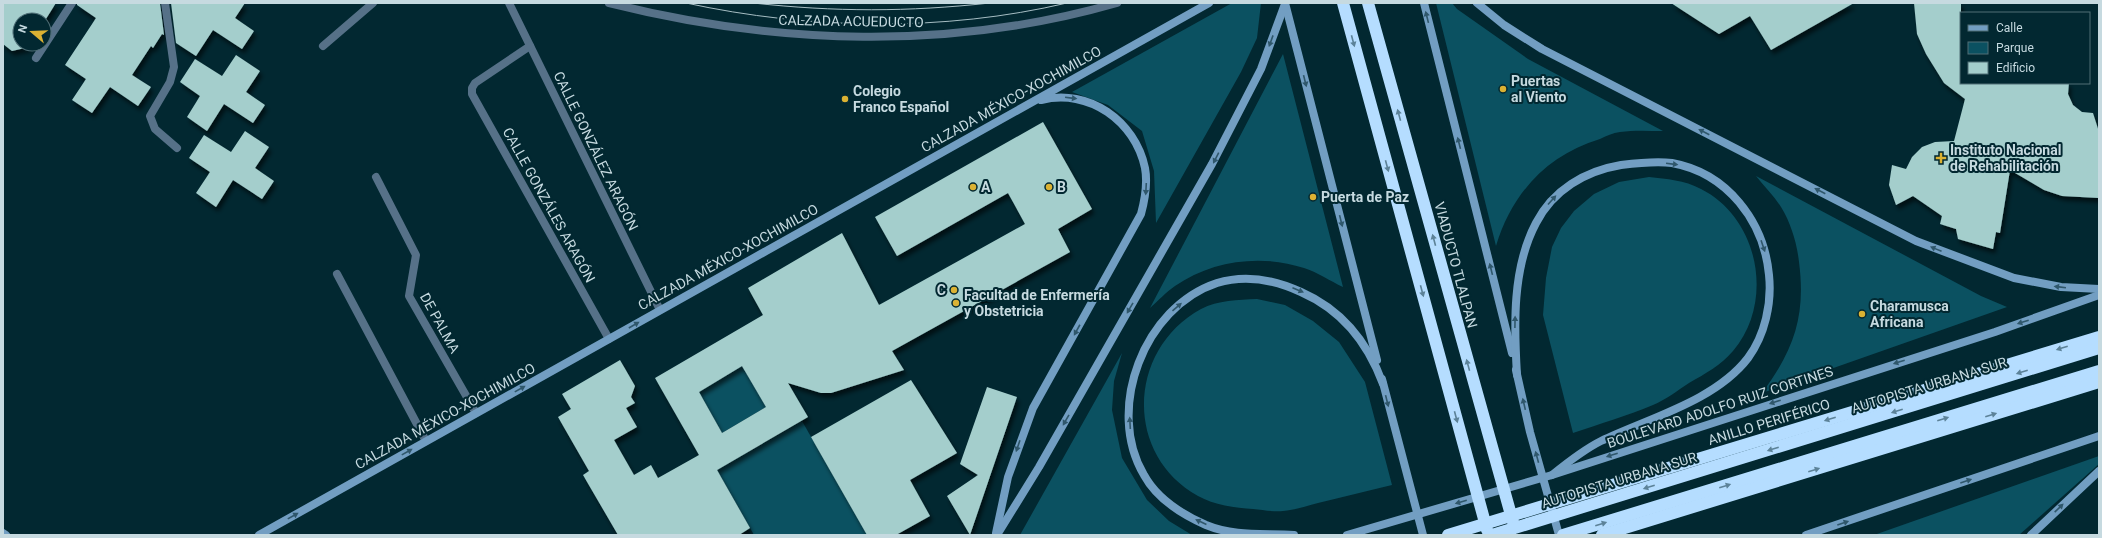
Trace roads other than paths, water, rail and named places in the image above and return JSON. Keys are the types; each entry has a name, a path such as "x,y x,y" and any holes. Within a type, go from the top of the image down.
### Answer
{"highway":[{"path":"1343,3 1488,535"},
{"name":"VIADUCTO TLALPAN","path":"1368,3 1517,535"},
{"name":"ANILLO PERIFÉRICO","path":"1448,535 2099,337"},
{"name":"AUTOPISTA URBANA SUR","path":"1492,535 2099,348"},
{"path":"1563,535 2099,371"},
{"path":"1602,535 2099,382"}],"main road":[{"name":"CALZADA MÉXICO-XOCHIMILCO","path":"259,535 1209,3"},
{"path":"1424,3 1530,432 1559,535"},
{"path":"1477,3 1504,25 1536,45 1916,241 2014,278 2061,287 2099,289"},
{"path":"996,535 1043,460 1212,164 1261,69 1285,4"},
{"path":"1285,4 1423,535"},
{"path":"996,535 1008,477 1033,408 1141,214 1146,185 1145,170 1135,141 1127,129 1110,114 1091,103 1076,99 1046,98 1032,102"},
{"path":"1517,375 1515,311 1524,253 1536,222 1548,205 1566,187 1592,172 1605,168 1632,164 1670,163 1698,170 1710,177 1734,195 1743,206 1752,219 1765,249 1770,282 1767,314 1757,343 1749,356 1733,374 1707,393 1600,442 1581,453 1552,475"},
{"path":"1294,535 1255,535 1222,530 1207,525 1180,511 1154,490 1136,460 1129,425 1131,390 1140,357 1149,340 1172,310 1187,298 1202,289 1235,279 1265,280 1280,283 1310,296 1340,317 1366,347 1383,384"},
{"name":"BOULEVARD ADOLFO RUIZ CORTINES","path":"1347,535 1552,475 1987,334 2099,295"},
{"path":"1806,535 2099,436"},
{"path":"2031,535 2099,471"}],"street":[{"path":"36,58 72,3"},
{"path":"165,3 174,67 170,82 150,116 155,129 177,148"},
{"path":"323,46 373,3"},
{"name":"CALLE GONZÁLEZ ARAGÓN","path":"509,3 660,310"},
{"name":"CALZADA ACUEDUCTO","path":"609,3 650,13 753,31 810,36 890,38 1006,27 1048,20 1117,3"},
{"name":"CALLE GONZÁLES ARAGÓN","path":"530,46 475,83 472,88 472,94 609,339"},
{"name":"DE PALMA","path":"376,177 416,255 409,296 476,413"},
{"path":"337,274 426,441"}],"tram line":[{"path":"686,3 733,12 781,18 829,23 877,24 925,23 973,19 1067,3"},
{"path":"753,3 813,8 872,10 930,8 990,3"}],"place":[{"name":"Puertas al Viento","path":"1503,89"},
{"name":"Colegio Franco Español","path":"845,99"},
{"name":"Instituto Nacional de Rehabilitación","path":"1941,158"},
{"name":"A","path":"973,187"},
{"name":"B","path":"1049,187"},
{"name":"Puerta de Paz","path":"1313,197"},
{"name":"C","path":"954,290"},
{"name":"Facultad de Enfermería y Obstetricia","path":"956,303"},
{"name":"Charamusca Africana","path":"1862,314"}]}
